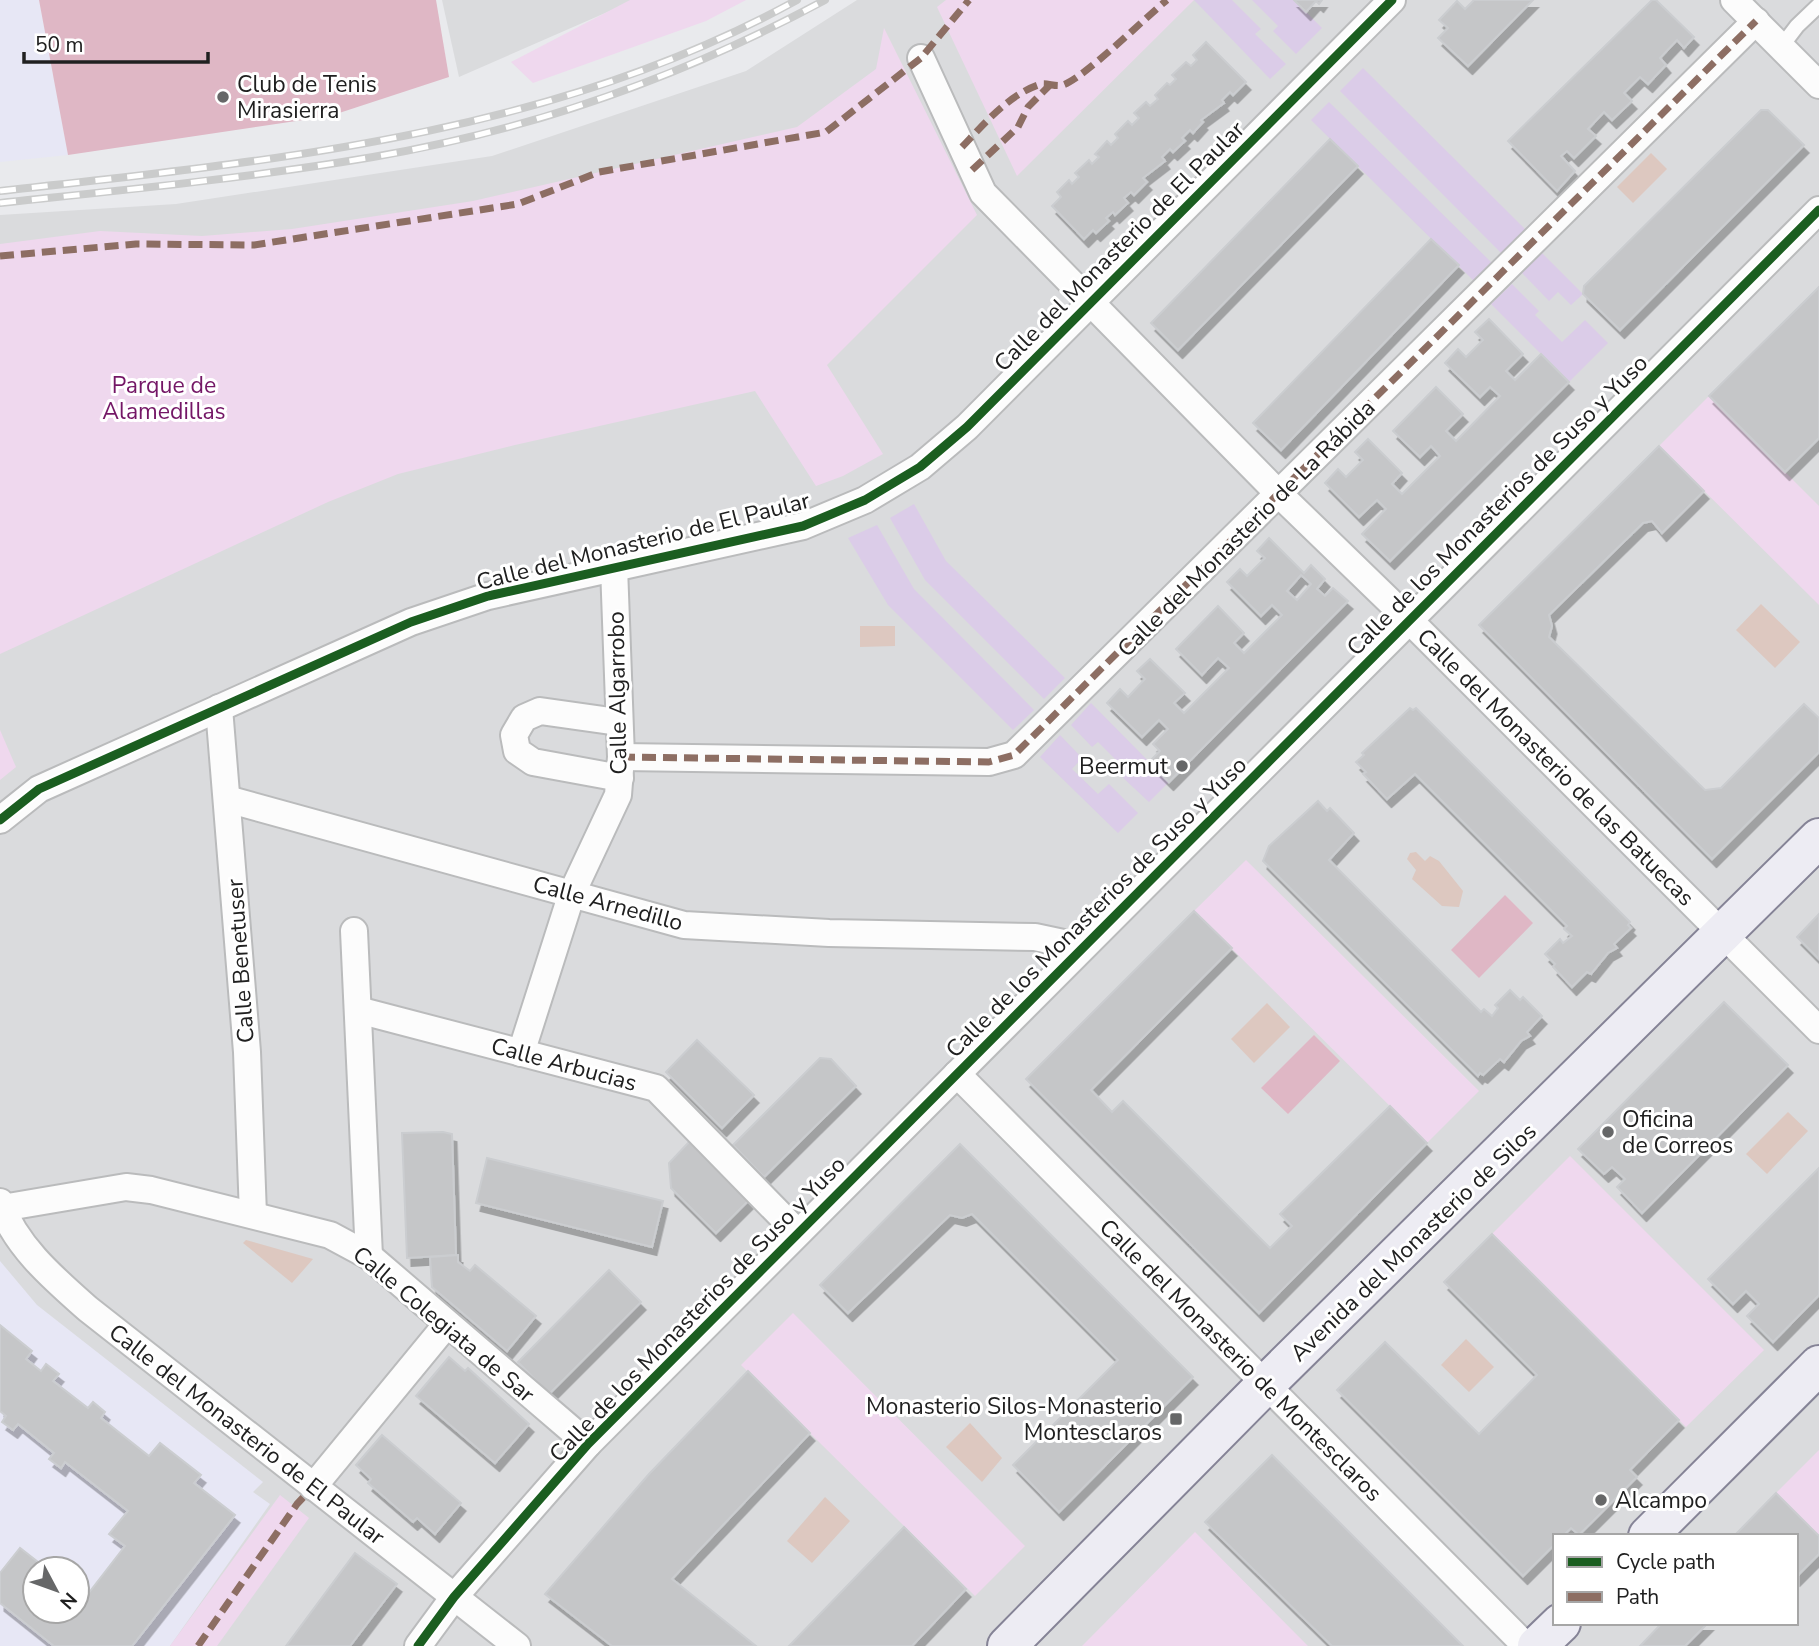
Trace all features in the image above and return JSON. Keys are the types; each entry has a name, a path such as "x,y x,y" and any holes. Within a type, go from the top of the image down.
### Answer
{"street":[{"name":"Calle del Monasterio de El Paular","path":"0,820 39,789 411,622 488,596 803,526 865,500 920,467 967,427 1392,0"},
{"path":"1734,0 1819,85"},
{"name":"Calle del Monasterio de La Rábida","path":"618,722 540,711 524,718 514,735 517,751 533,762 621,768 1005,760 1053,719 1756,21"},
{"name":"Calle del Monasterio de las Batuecas","path":"921,58 983,193 1280,495 1409,620 1819,1030"},
{"name":"Calle de los Monasterios de Suso y Yuso","path":"418,1646 454,1597 587,1444 1819,210"},
{"name":"Calle Algarrobo","path":"521,1053 572,893 618,795 621,768 614,567"},
{"name":"Calle Benetuser","path":"219,708 247,1052 253,1215"},
{"name":"Calle Arnedillo","path":"227,799 684,925 829,933 1035,937 1082,947"},
{"name":"Avenida del Monasterio de Silos","path":"1007,1646 1266,1384 1819,838"},
{"path":"354,931 369,1256"},
{"name":"Calle Arbucias","path":"358,1010 656,1088 797,1232"},
{"name":"Calle del Monasterio de Montesclaros","path":"957,1074 1526,1646"},
{"name":"Calle Colegiata de Sar","path":"1,1205 126,1187 151,1190 330,1235 369,1256 587,1444"},
{"name":"Calle del Monasterio de El Paular","path":"1,1205 15,1233 51,1276 88,1310 517,1646"},
{"path":"313,1487 447,1324"},
{"path":"1650,1534 1819,1365"},
{"path":"1537,1646 1559,1625"}],"lane":[{"path":"1781,47 1797,26 1819,5"}],"shaded area":[{"path":"0,0 39,0 68,155 0,162"},
{"name":"Club de Tenis Mirasierra","path":"39,0 436,0 449,77 330,116 68,155"},
{"path":"442,0 635,0 459,77"},
{"path":"857,0 1819,0 1819,1646 0,1646 0,215 176,204 492,156 746,71"},
{"path":"1194,0 1232,0 1261,29 1255,34 1286,64 1270,79"},
{"path":"1252,0 1294,0 1322,28 1296,54 1273,31 1278,26"},
{"path":"1363,68 1528,232 1504,256 1340,91"},
{"path":"1329,102 1494,265 1476,283 1311,120"},
{"path":"1651,153 1667,169 1633,203 1617,187"},
{"path":"1542,253 1583,294 1571,305 1558,292 1549,301 1522,273"},
{"path":"1512,284 1539,311 1535,315 1562,342 1585,320 1608,343 1569,382 1491,304"},
{"path":"914,504 946,561 1065,678 1044,699 925,580 890,518"},
{"path":"877,525 914,589 1034,710 1013,730 888,605 848,538"},
{"path":"1761,604 1800,642 1775,668 1736,630"},
{"path":"860,626 895,626 895,646 860,647"},
{"path":"1091,703 1169,782 1149,802 1120,775 1125,769 1098,742 1092,747 1071,725"},
{"path":"1060,735 1082,758 1072,769 1098,794 1109,784 1138,813 1118,833 1040,757"},
{"path":"1416,852 1425,861 1430,856 1439,861 1463,891 1459,907 1442,906 1412,879 1416,870 1407,859 1410,853"},
{"path":"1505,895 1533,923 1479,978 1451,950"},
{"path":"1267,1003 1290,1027 1254,1063 1231,1039"},
{"path":"1314,1035 1340,1061 1288,1114 1261,1088"},
{"path":"1788,1112 1808,1131 1767,1174 1746,1154"},
{"path":"246,1240 313,1259 292,1283 243,1243"},
{"path":"0,1261 37,1305 263,1482 253,1492 270,1504 170,1646 0,1646"},
{"path":"1466,1339 1494,1367 1469,1392 1441,1365"},
{"path":"970,1423 1002,1458 982,1482 946,1447"},
{"path":"825,1497 850,1521 812,1563 787,1541"}],"green space":[{"path":"630,0 746,0 706,21 533,83 511,62"},
{"path":"946,0 1194,0 1017,176 937,7"},
{"name":"Parque de Alamedillas","path":"884,28 977,215 827,365 883,454 843,476 816,486 755,391 515,445 398,474 328,502 0,654 0,244 100,231 202,236 292,229 473,201 797,127 876,69"},
{"path":"1709,396 1819,506 1819,605 1659,446"},
{"path":"0,730 16,767 0,780"},
{"path":"1246,860 1479,1091 1427,1143 1194,911"},
{"path":"1570,1156 1764,1350 1686,1427 1492,1234"},
{"path":"793,1313 1025,1546 975,1596 741,1365"},
{"path":"1819,1450 1819,1536 1776,1493"},
{"path":"280,1495 309,1518 217,1646 170,1646"},
{"path":"1195,1532 1308,1646 1082,1646"}],"building":[{"path":"1294,0 1322,0 1319,4 1316,1 1306,12"},
{"path":"1474,0 1533,0 1468,66 1438,38 1448,28 1439,20 1457,1 1465,9"},
{"path":"1652,0 1656,0 1694,37 1684,48 1677,40 1660,58 1666,65 1648,84 1640,77 1624,93 1632,101 1612,120 1604,112 1588,129 1596,136 1574,158 1567,151 1561,156 1575,171 1557,191 1508,141"},
{"path":"1206,42 1246,82 1233,95 1230,92 1222,100 1224,103 1201,120 1203,122 1193,133 1190,130 1182,138 1185,141 1173,152 1170,149 1162,157 1165,161 1143,178 1147,182 1134,195 1131,192 1124,198 1128,203 1115,215 1113,212 1106,218 1109,221 1096,233 1093,230 1084,239 1052,206 1061,197 1057,192 1069,180 1072,184 1079,177 1075,173 1089,160 1092,164 1099,157 1095,154 1107,141 1111,145 1118,138 1115,134 1128,121 1132,125 1139,118 1134,113 1146,102 1150,106 1158,99 1155,95 1167,83 1170,85 1176,79 1172,75 1186,62 1191,66 1197,60 1193,55"},
{"path":"1761,110 1768,110 1804,145 1620,330 1583,294 1584,286"},
{"path":"1330,139 1358,166 1178,350 1151,323"},
{"path":"1431,239 1459,265 1281,450 1253,423"},
{"path":"1819,287 1819,438 1785,472 1709,396"},
{"path":"1489,319 1523,354 1506,371 1515,380 1541,354 1569,382 1390,561 1362,534 1386,509 1377,500 1359,517 1325,483 1338,469 1346,477 1363,460 1355,452 1368,439 1402,473 1392,484 1402,494 1440,456 1431,446 1420,457 1393,431 1436,387 1463,414 1446,431 1456,441 1500,396 1490,387 1480,397 1445,363 1458,349 1466,357 1483,340 1475,332"},
{"path":"1659,446 1704,491 1662,533 1652,521 1643,523 1549,615 1552,626 1549,637 1705,790 1721,788 1804,704 1819,718 1819,752 1712,859 1479,625"},
{"path":"1269,538 1304,573 1311,565 1325,579 1317,589 1325,596 1333,588 1348,601 1169,782 1149,762 1160,751 1153,744 1168,729 1159,720 1142,737 1107,703 1120,689 1128,697 1145,679 1137,671 1150,659 1185,693 1174,703 1184,713 1229,668 1218,658 1202,675 1176,649 1218,606 1244,633 1234,643 1244,653 1282,615 1272,605 1261,616 1227,582 1240,569 1247,576 1265,558 1257,551","holes":["1301,575 1311,584 1297,600 1287,591"]},
{"path":"1410,708 1416,708 1630,922 1628,925 1631,928 1614,944 1617,948 1608,953 1591,974 1587,972 1572,987 1545,954 1560,939 1563,943 1572,936 1564,929 1567,926 1415,774 1387,799 1363,774 1366,772 1356,762 1364,755 1362,753"},
{"path":"1318,801 1327,811 1330,808 1354,833 1329,860 1481,1012 1484,1009 1492,1016 1498,1008 1495,1005 1510,990 1520,1000 1523,997 1542,1016 1527,1032 1530,1036 1521,1041 1504,1062 1500,1059 1483,1075 1480,1073 1478,1076 1263,861 1269,846"},
{"path":"1194,911 1232,948 1091,1090 1112,1112 1123,1101 1270,1248 1292,1226 1280,1214 1390,1106 1427,1143 1259,1313 1026,1079"},
{"path":"1819,914 1819,959 1797,937"},
{"path":"1724,1002 1788,1065 1642,1213 1617,1187 1625,1179 1612,1167 1604,1174 1578,1149"},
{"path":"697,1040 754,1095 722,1128 666,1072"},
{"path":"820,1058 831,1059 856,1086 764,1177 733,1145"},
{"path":"402,1133 452,1134 456,1255 407,1258"},
{"path":"689,1142 748,1201 716,1233 671,1188 669,1163"},
{"path":"960,1144 1193,1377 1059,1512 1013,1465 1118,1360 972,1214 962,1218 950,1215 848,1313 820,1285"},
{"path":"487,1158 663,1201 652,1247 476,1203"},
{"path":"1819,1168 1819,1295 1773,1342 1747,1316 1759,1304 1746,1291 1733,1304 1708,1279"},
{"path":"1492,1234 1679,1420 1630,1470 1637,1477 1580,1534 1571,1528 1565,1534 1553,1534 1553,1546 1523,1576 1337,1390 1385,1342 1479,1434 1537,1375 1444,1282"},
{"path":"458,1255 458,1262 470,1271 475,1265 536,1316 507,1351 432,1287 430,1257"},
{"path":"609,1270 641,1302 549,1394 518,1362"},
{"path":"0,1325 32,1351 26,1359 41,1371 46,1364 59,1374 53,1381 88,1408 93,1402 105,1412 101,1418 149,1456 160,1443 201,1475 194,1483 235,1515 132,1646 54,1646 28,1625 91,1625 91,1590 125,1546 109,1534 128,1511 65,1462 61,1468 49,1459 54,1453 18,1424 13,1430 2,1422 6,1416 0,1411"},
{"path":"449,1357 465,1371 468,1368 529,1424 495,1463 416,1396"},
{"path":"748,1371 810,1433 672,1579 756,1646 612,1646 545,1594 649,1474"},
{"path":"382,1435 461,1503 435,1534 417,1518 413,1522 368,1483 371,1479 356,1465"},
{"path":"1272,1455 1463,1646 1332,1646 1205,1522"},
{"path":"1776,1493 1819,1536 1819,1554 1798,1575 1798,1534 1736,1534"},
{"path":"904,1527 966,1589 912,1646 789,1646"},
{"path":"20,1548 29,1555 21,1555 21,1620 0,1603 0,1573"},
{"path":"355,1553 397,1584 350,1646 286,1646"},
{"path":"1660,1625 1706,1625 1685,1646 1640,1646"}],"railway":[{"path":"0,191 308,153 409,135 509,112 608,83 704,46 797,0"},
{"path":"0,203 280,171 373,157 490,132 605,97 662,76 717,53 825,0"}],"marked path":[{"path":"0,256 136,244 254,245 518,204 599,172 826,132 921,58 969,0"},
{"path":"962,147 1018,95 1041,84 1058,86 1073,80 1167,0"},
{"path":"621,757 989,762 1014,755 1756,21"},
{"path":"972,170 1018,127 1028,107 1051,84"},
{"path":"198,1646 297,1504 313,1487"}],"cycle path":[{"path":"0,820 39,789 411,622 488,596 803,526 865,500 920,467 967,427 1392,0"},
{"path":"418,1646 454,1597 588,1444 1819,210"}],"place":[{"name":"Club de Tenis Mirasierra","path":"223,97"},
{"name":"Beermut","path":"1182,766"},
{"name":"Oficina de Correos","path":"1608,1132"},
{"name":"Monasterio Silos-Monasterio Montesclaros","path":"1176,1419"},
{"name":"Alcampo","path":"1601,1500"}]}
